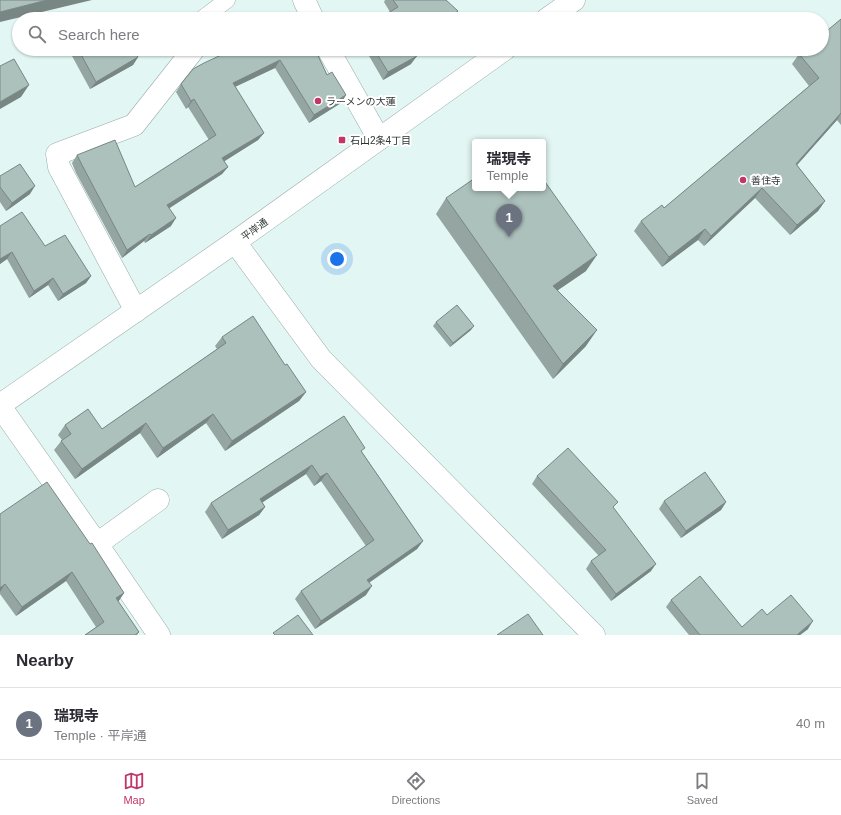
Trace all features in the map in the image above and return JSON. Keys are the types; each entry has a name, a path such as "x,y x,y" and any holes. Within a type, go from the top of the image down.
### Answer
{"street":[{"path":"304,0 310,12"},
{"path":"557,12 574,0"},
{"path":"136,311 59,167 57,154 134,125 188,56"},
{"path":"332,56 379,139"},
{"name":"平岸通","path":"0,405 235,242 496,56"},
{"path":"235,242 320,359 594,635"},
{"path":"0,405 159,635"},
{"path":"97,544 158,500"}],"lane":[{"path":"211,12 227,0"}],"building":[{"path":"0,0 47,0 0,12"},
{"path":"393,0 446,0 458,11 390,12 398,7"},
{"path":"841,19 841,113 796,164 825,201 797,225 762,188 711,236 705,229 669,257 641,221 662,205 664,208 819,78 801,56 829,56 829,29"},
{"path":"82,56 138,56 138,57 96,82"},
{"path":"219,56 318,56 327,75 332,72 346,95 314,115 280,60 233,83 264,133 222,158 228,167 167,205 176,218 127,250 77,155 115,140 135,187 216,135 194,99 191,101 181,84 193,69"},
{"path":"378,56 417,56 388,72"},
{"path":"14,59 29,85 0,102 0,66"},
{"path":"20,164 35,186 12,203 0,187 0,176"},
{"path":"472,180 472,191 546,191 546,183 597,255 553,286 597,330 563,364 446,198"},
{"path":"22,212 45,246 65,235 91,276 63,294 53,278 34,291 12,252 0,259 0,226"},
{"path":"457,305 474,326 453,343 436,322"},
{"path":"253,316 285,365 287,364 306,392 232,441 213,414 163,448 146,423 82,469 61,441 71,434 65,425 88,409 102,429 226,343 222,337"},
{"path":"344,416 365,448 361,451 423,541 367,580 372,586 321,621 301,591 374,540 327,473 320,477 312,465 260,499 265,507 228,530 211,503"},
{"path":"568,448 618,502 613,507 656,564 616,594 591,561 606,550 537,476"},
{"path":"705,472 726,502 686,531 664,501"},
{"path":"47,482 90,544 92,543 124,593 116,598 139,632 135,635 85,635 104,622 72,572 22,607 5,584 0,588 0,514"},
{"path":"700,576 742,627 762,609 767,615 791,595 813,621 797,635 700,635 671,600"},
{"path":"528,614 543,635 497,635"},
{"path":"298,615 313,635 275,635 273,633"}],"place":[{"name":"ラーメンの大蓮","path":"318,101"},
{"name":"石山2条4丁目","path":"342,140"},
{"name":"善住寺","path":"743,180"},
{"name":"瑞現寺","path":"509,237"}]}
